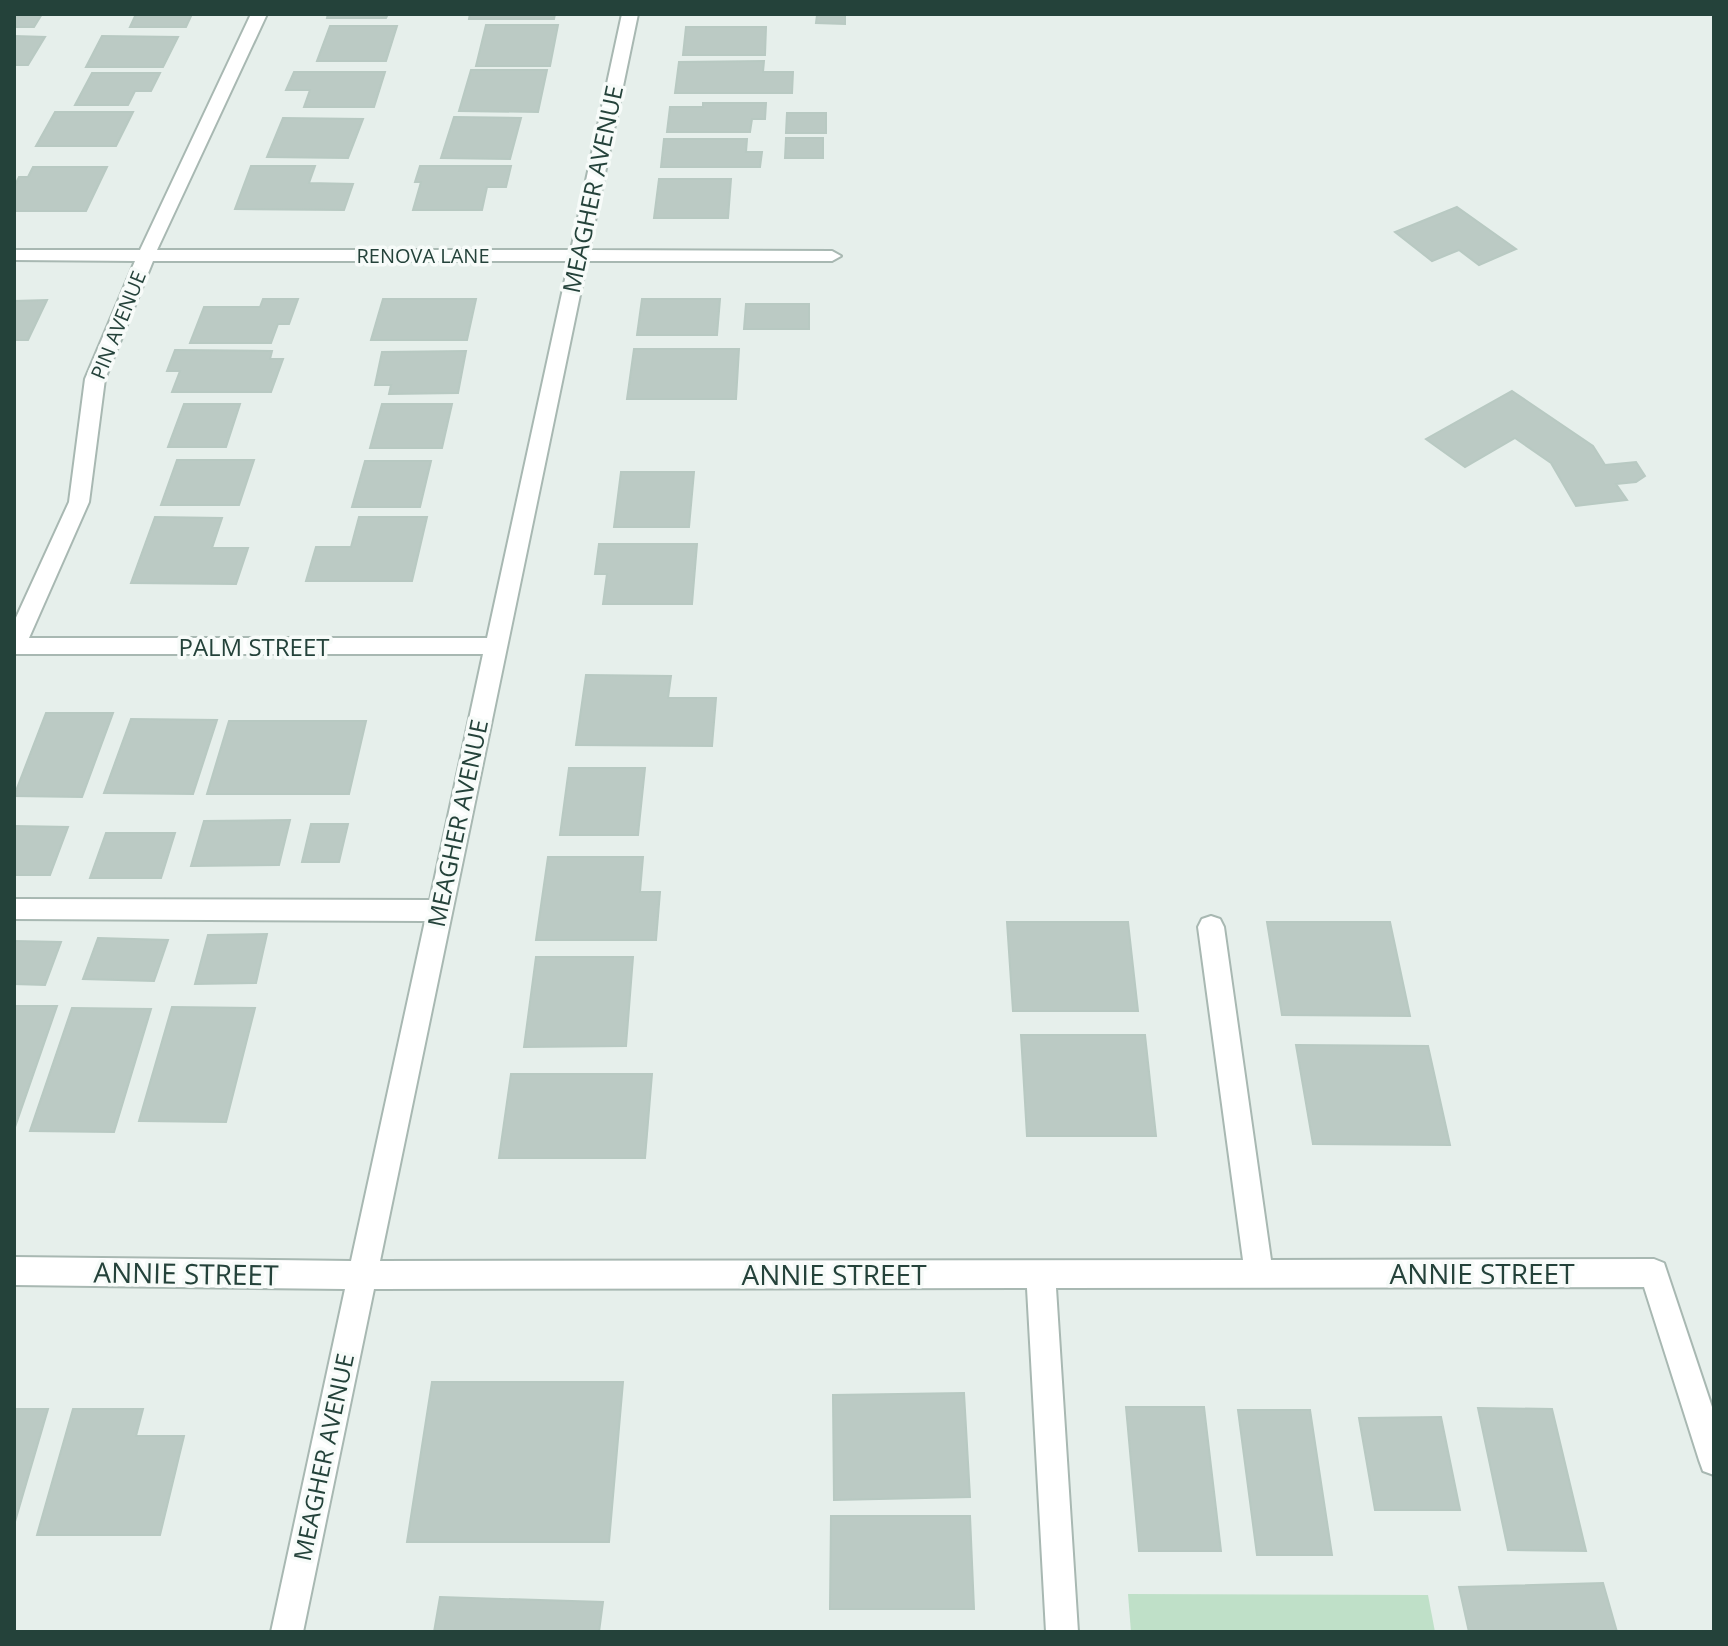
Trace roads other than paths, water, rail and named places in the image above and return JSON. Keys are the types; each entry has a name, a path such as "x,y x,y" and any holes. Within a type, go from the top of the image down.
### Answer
{"street":[{"name":"PIN AVENUE","path":"14,646 79,502 95,379 146,255 259,14"},
{"name":"MEAGHER AVENUE","path":"287,1632 360,1275 630,14"},
{"name":"RENOVA LANE","path":"14,255 832,256"},
{"name":"PALM STREET","path":"14,646 494,646"},
{"path":"14,909 438,911"},
{"path":"1211,927 1259,1274"},
{"name":"ANNIE STREET","path":"14,1271 360,1275 1654,1273 1714,1460"},
{"path":"1041,1274 1062,1632"}]}
